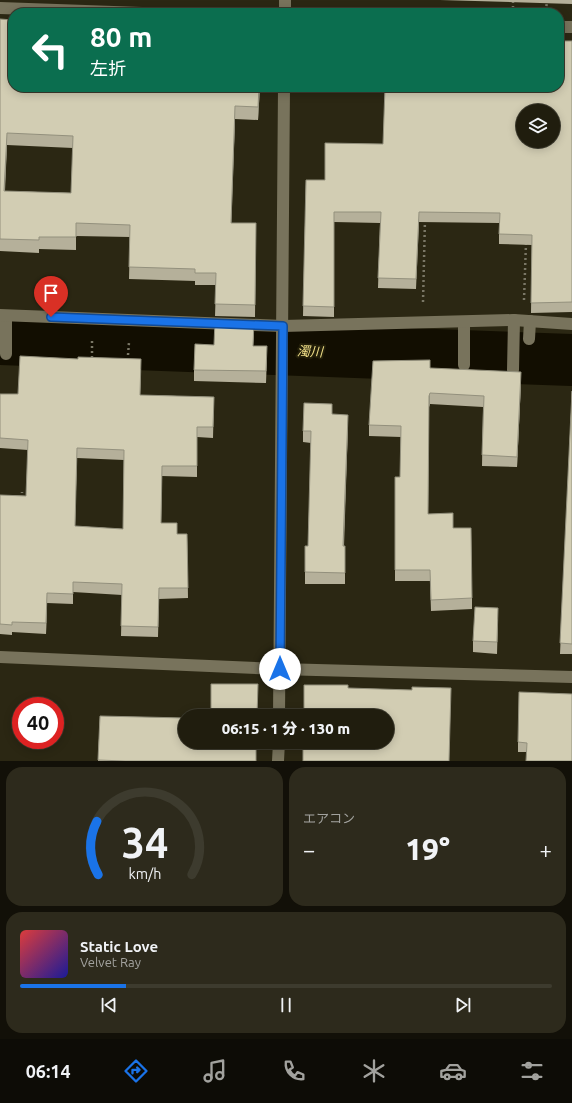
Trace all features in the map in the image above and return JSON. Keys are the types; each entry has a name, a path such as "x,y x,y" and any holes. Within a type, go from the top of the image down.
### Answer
{"street":[{"path":"279,709 284,92"},
{"path":"6,354 4,319 130,325 283,326 522,321 572,324"},
{"path":"513,370 514,339 522,321"},
{"path":"522,321 529,339"},
{"path":"464,322 464,365"},
{"path":"0,657 280,669 572,677"},
{"path":"278,761 279,749"}],"path":[{"path":"422,322 425,212"},
{"path":"522,321 526,242"},
{"path":"92,358 93,324"},
{"path":"22,492 22,500"}],"building":[{"path":"0,19 8,20 8,92 259,92 258,107 235,106 231,223 256,223 255,305 215,304 216,273 195,273 195,269 129,267 130,225 76,223 76,237 39,237 39,240 0,239","holes":["7,133 73,136 71,193 4,191"]},
{"path":"564,41 572,41 572,302 531,303 532,235 499,234 500,213 419,212 416,279 378,278 381,212 334,212 334,307 303,306 306,180 325,180 325,143 383,144 385,92 564,92"},
{"path":"215,320 254,321 253,346 267,346 266,371 194,370 195,344 214,345"},
{"path":"20,356 78,359 78,357 141,359 140,395 214,397 213,427 197,427 197,466 162,466 161,523 177,523 177,534 187,534 188,588 159,588 158,627 121,626 122,584 73,582 73,594 47,593 46,623 12,622 12,625 0,624 0,495 26,496 28,440 0,438 0,394 18,394","holes":["77,448 124,450 123,529 75,526"]},
{"path":"430,360 430,368 521,372 517,457 482,455 484,396 430,393 429,396 428,514 453,513 453,528 471,528 472,598 431,600 430,570 395,570 395,477 400,477 401,426 369,425 373,361"},
{"path":"572,391 572,644 560,643"},
{"path":"304,403 332,404 332,414 348,415 343,546 345,546 345,573 305,572 305,546 308,546 311,431 303,431"},
{"path":"475,607 498,608 497,642 473,641"},
{"path":"211,684 258,684 257,709 211,709"},
{"path":"304,685 348,685 348,688 412,690 412,687 451,688 449,761 303,761 303,749 394,749 394,709 304,709"},
{"path":"519,692 572,694 572,761 526,761 527,743 518,742"},
{"path":"100,716 178,718 178,749 256,749 256,761 98,760"}],"waterway":[{"name":"濁川","path":"0,339 572,360"}],"route":[{"path":"51,317 283,326 280,669"}]}
